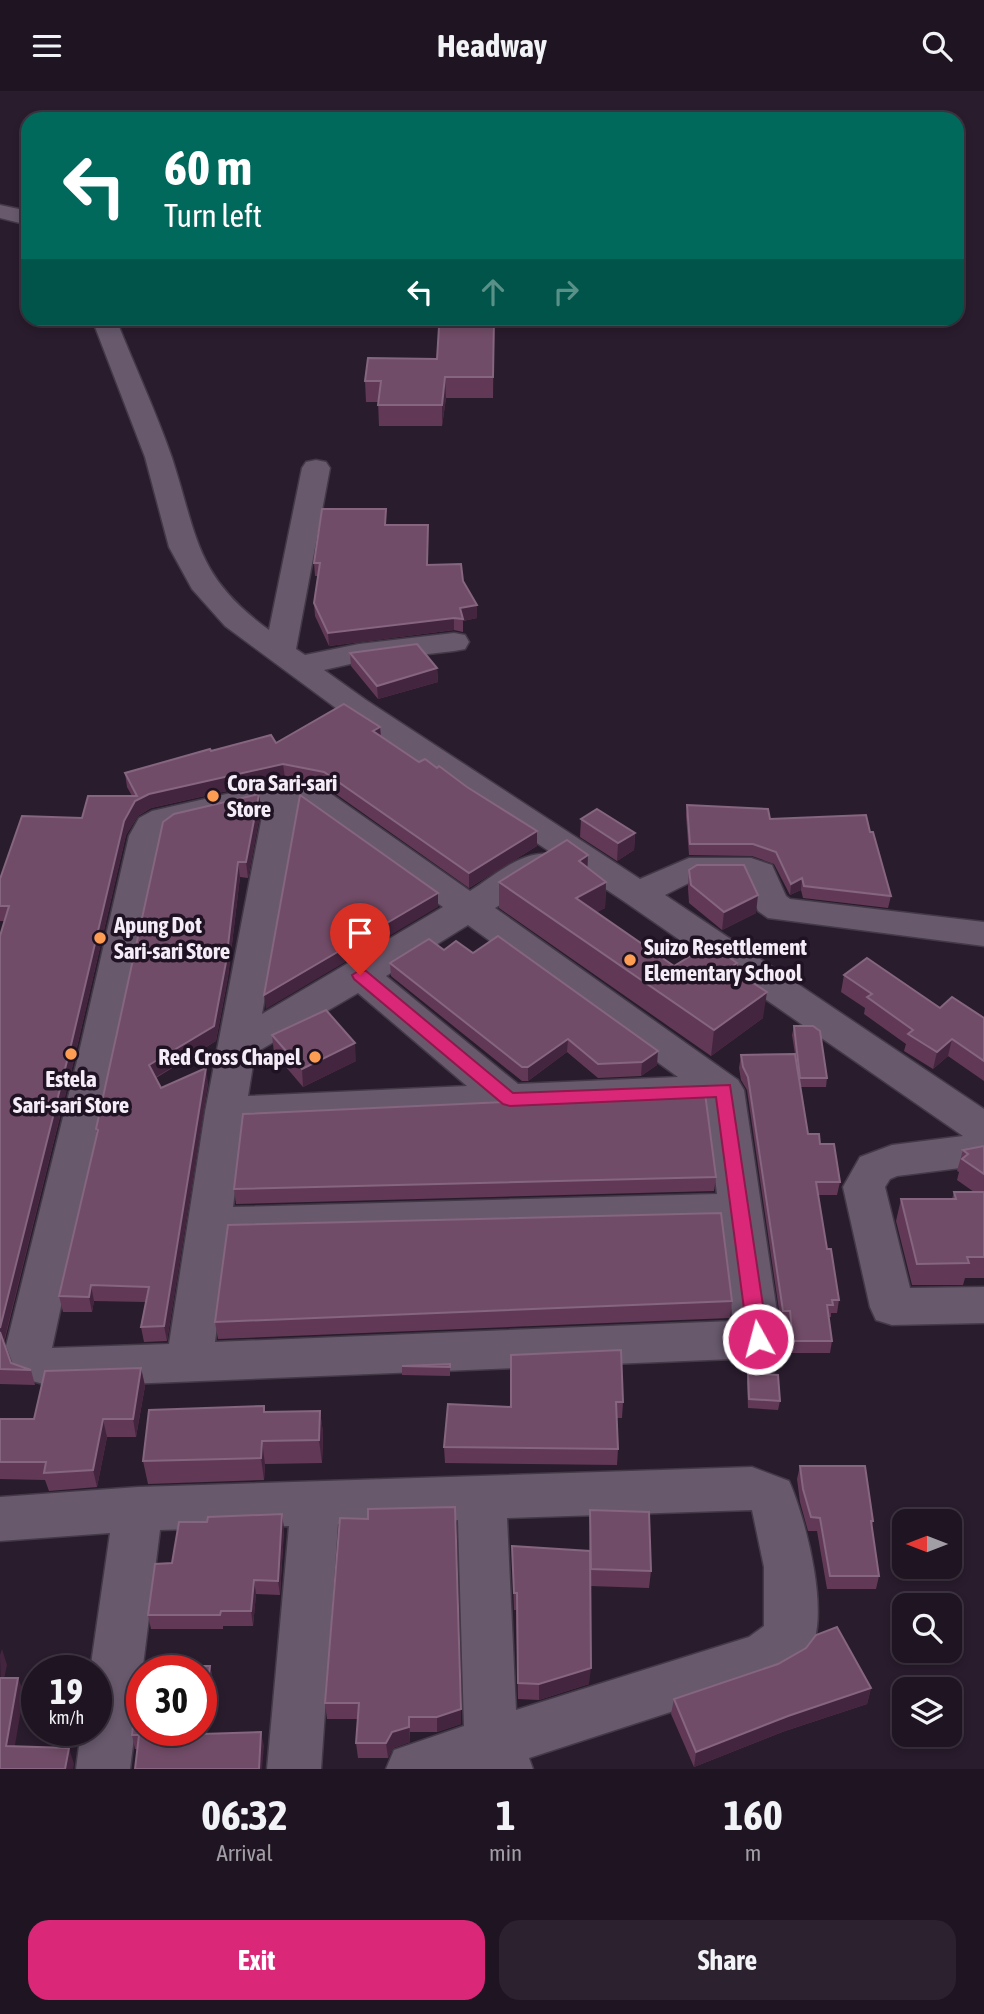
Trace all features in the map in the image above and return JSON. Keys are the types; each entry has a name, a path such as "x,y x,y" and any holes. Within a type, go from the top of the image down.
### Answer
{"street":[{"path":"0,211 21,216"},
{"path":"107,326 158,457 183,547 202,583 236,620 355,707 638,894 984,1130"},
{"path":"290,660 316,468"},
{"path":"290,660 454,642"},
{"path":"190,1364 225,1112 284,791"},
{"path":"284,791 312,796 724,1090 758,1339 190,1364 54,1368 34,1363 29,1346 97,1061 146,836 151,826 164,819 284,791"},
{"path":"237,1046 360,975 566,847"},
{"path":"638,894 689,869 751,869 759,873 771,903 780,910 984,934"},
{"path":"360,975 510,1100"},
{"path":"225,1112 724,1090"},
{"path":"984,1149 892,1161 875,1168 864,1187 892,1307 984,1305"},
{"path":"211,1224 742,1210"},
{"path":"0,1519 138,1509 752,1488 772,1496 781,1519 793,1617 788,1640 763,1657 499,1757 414,1769"},
{"path":"482,1497 499,1757"},
{"path":"294,1769 315,1504"},
{"path":"103,1769 138,1509"}],"building":[{"path":"494,326 493,377 445,377 442,405 378,405 381,381 365,381 368,358 437,359 439,327"},
{"path":"322,509 386,509 385,525 428,525 427,565 461,564 463,581 477,605 460,608 463,619 328,633 314,603 320,563 314,563"},
{"path":"417,644 437,668 377,686 350,653"},
{"path":"344,704 380,727 373,731 419,762 425,759 437,768 439,766 537,831 469,873 324,772 283,764 149,794 135,801 124,821 0,1328 0,936 9,906 0,906 0,879 22,816 82,818 88,796 137,796 125,773 271,735 276,743"},
{"path":"259,794 246,862 238,862 226,962 214,1026 149,1065 161,1088 206,1068 164,1326 141,1327 149,1287 91,1285 89,1297 59,1296 98,1130 96,1129 163,822 174,814"},
{"path":"300,795 438,893 264,995"},
{"path":"687,805 768,809 770,819 866,815 891,896 804,886 802,878 791,884 776,852 753,844 690,844"},
{"path":"597,809 635,833 618,843 581,819"},
{"path":"567,840 588,855 579,861 606,882 576,898 674,966 710,944 737,963 730,968 767,992 714,1030 499,882"},
{"path":"697,865 744,865 758,895 724,912 691,885 689,870"},
{"path":"498,936 658,1051 642,1062 598,1064 568,1039 528,1067 522,1067 390,963 429,939 444,950 456,941 473,953"},
{"path":"867,958 940,1008 952,997 984,1018 984,1061 952,1039 937,1052 908,1034 913,1030 867,997 872,994 844,975"},
{"path":"326,1010 355,1043 302,1069 272,1035"},
{"path":"794,1026 813,1026 820,1031 827,1078 800,1078"},
{"path":"795,1054 808,1134 819,1134 820,1144 834,1144 840,1182 816,1182 839,1300 832,1300 833,1305 827,1305 832,1341 793,1341 790,1311 783,1311 748,1077 741,1055"},
{"path":"705,1093 716,1177 234,1189 243,1114"},
{"path":"984,1146 984,1174 962,1159 968,1154 963,1150"},
{"path":"954,1192 984,1192 984,1257 967,1257 969,1263 917,1264 901,1199 956,1199"},
{"path":"721,1213 732,1301 215,1322 228,1225"},
{"path":"0,1332 11,1363 31,1370 0,1369"},
{"path":"621,1350 623,1402 616,1402 618,1449 444,1447 448,1404 511,1407 511,1355"},
{"path":"450,1364 450,1367 402,1366"},
{"path":"141,1368 133,1419 103,1419 93,1470 44,1473 46,1462 0,1462 0,1419 34,1419 45,1371"},
{"path":"748,1373 778,1375 780,1401 749,1399"},
{"path":"264,1406 264,1412 320,1411 319,1440 262,1441 261,1458 143,1461 149,1410"},
{"path":"800,1466 865,1466 879,1576 830,1576 820,1518 811,1517"},
{"path":"455,1507 461,1709 437,1717 409,1717 409,1727 392,1732 386,1743 356,1743 359,1703 325,1703 340,1518 368,1519 368,1509"},
{"path":"590,1510 649,1512 651,1571 591,1569"},
{"path":"282,1514 278,1581 254,1580 251,1611 221,1611 220,1615 148,1615 155,1564 172,1563 179,1522 207,1522 208,1517"},
{"path":"512,1546 590,1551 591,1668 539,1684 518,1683 517,1593 514,1593"},
{"path":"837,1627 871,1688 788,1716 696,1752 674,1699 778,1664 806,1648 816,1635"},
{"path":"0,1678 18,1678 6,1746 69,1748 65,1769 0,1769"},
{"path":"261,1732 259,1769 135,1769 138,1746 217,1746 217,1733"}],"place":[{"name":"Cora Sari-sari Store","path":"213,796"},
{"name":"Apung Dot Sari-sari Store","path":"100,938"},
{"name":"Suizo Resettlement Elementary School","path":"630,960"},
{"name":"Estela Sari-sari Store","path":"71,1054"},
{"name":"Red Cross Chapel","path":"315,1057"}],"route":[{"path":"360,975 510,1100 724,1090 758,1339"}]}
